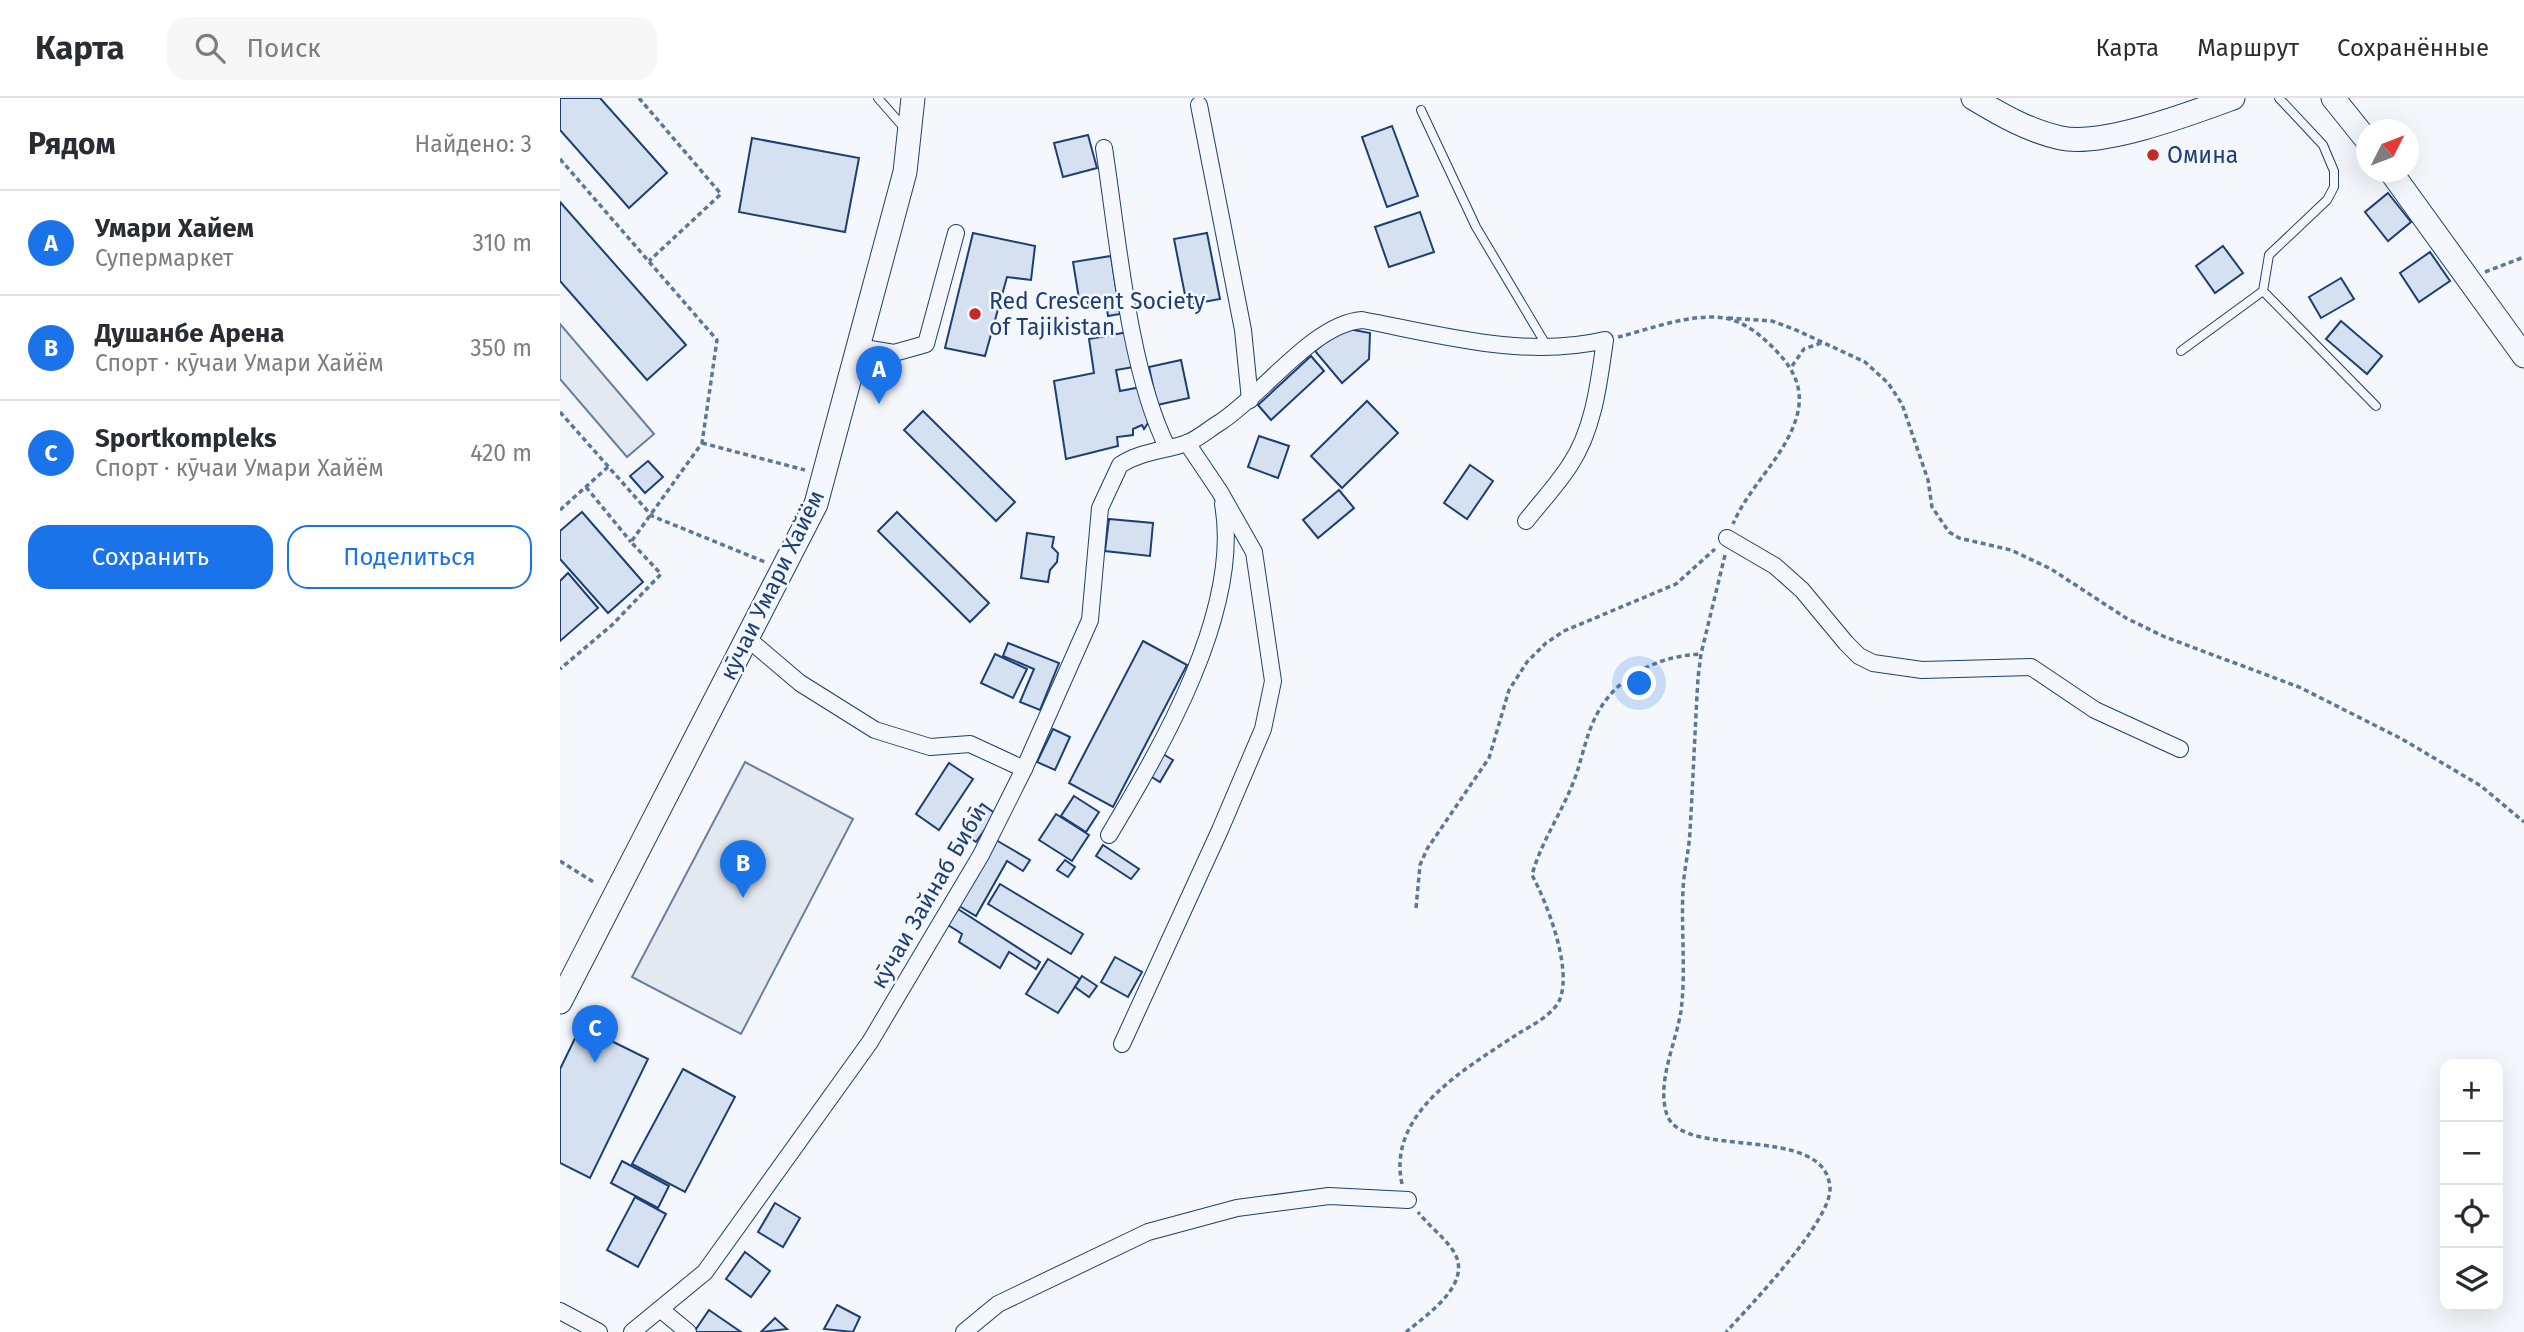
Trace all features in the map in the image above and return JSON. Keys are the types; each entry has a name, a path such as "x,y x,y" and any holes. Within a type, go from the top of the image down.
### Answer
{"street":[{"name":"кӯчаи Умари Хайём","path":"560,1002 816,504 905,172 913,98"},
{"path":"1973,98 2010,120 2064,139 2098,138 2131,131 2233,98"},
{"path":"2333,98 2356,126"},
{"path":"1199,106 1243,330 1250,400"},
{"path":"1104,148 1133,334 1154,420 1167,447"},
{"path":"2398,182 2524,356"},
{"path":"858,347 894,353 926,344 956,233"},
{"path":"1122,1044 1220,830 1263,729 1270,703 1271,659 1263,632 1254,552 1220,492 1187,443 1250,400 1304,351 1338,324 1348,321 1362,320 1471,341 1548,348 1605,340 1597,397 1581,445 1571,465 1526,521"},
{"name":"кӯчаи Зайнаб Бибӣ","path":"632,1332 705,1272 870,1042 981,855 1024,769 1090,620 1100,508 1120,464 1167,447 1187,443"},
{"path":"1109,835 1176,713 1203,650 1228,545 1220,492"},
{"path":"1727,538 1774,566 1802,590 1859,656 1873,663 1922,670 2031,667 2105,716 2180,749"},
{"path":"747,638 800,683 875,730 930,747 970,744 1024,769"},
{"path":"964,1332 998,1304 1046,1278 1148,1231 1237,1208 1329,1196 1409,1200"},
{"path":"660,1309 688,1332"},
{"path":"560,1311 599,1332"}],"lane":[{"path":"878,98 909,133"},
{"path":"2181,351 2263,291 2269,255 2327,200 2334,187 2334,171 2323,145 2279,98"},
{"path":"1422,110 1476,227 1548,348"},
{"path":"2263,291 2376,407"}],"path":[{"path":"639,98 721,194 649,261"},
{"path":"560,159 717,340 702,443 632,542"},
{"path":"2470,278 2524,257"},
{"path":"1605,340 1703,317 1772,321 1866,362 1888,383 1902,404 1928,480 1932,507 1949,533 1959,538 2011,550 2051,569 2136,623 2299,687 2414,746 2481,786 2524,822"},
{"path":"1726,318 1752,329 1792,366 1799,388 1797,412 1791,433 1742,504 1727,538 1718,588 1701,654 1690,835 1683,886 1681,1009 1668,1067 1665,1099 1668,1116 1673,1125 1685,1133 1753,1142 1814,1161 1825,1172 1830,1188 1826,1205 1815,1227 1726,1332"},
{"path":"1792,366 1804,349 1824,342"},
{"path":"560,412 652,516 763,562 784,567"},
{"path":"702,443 824,475"},
{"path":"560,510 608,467"},
{"path":"560,669 612,625 661,574 586,487"},
{"path":"1416,908 1420,865 1427,849 1489,758 1509,691 1527,662 1546,643 1564,631 1676,584 1727,538"},
{"path":"1406,1332 1446,1297 1456,1282 1459,1264 1454,1251 1409,1200 1401,1181 1402,1154 1409,1130 1431,1097 1460,1073 1545,1016 1559,1000 1562,976 1559,948 1532,875 1538,852 1572,785 1596,716 1611,694 1650,664 1677,655 1701,654"},
{"path":"560,861 595,883"}],"shaded area":[{"path":"560,324 654,434 627,457 560,379"},
{"path":"745,762 853,819 741,1034 632,977"}],"building":[{"path":"560,98 600,98 667,173 629,208 560,130"},
{"path":"1392,126 1418,196 1387,207 1362,137"},
{"path":"1088,135 1097,168 1063,177 1054,143"},
{"path":"752,138 859,158 845,232 739,212"},
{"path":"2388,193 2411,222 2388,241 2365,212"},
{"path":"560,202 686,345 647,380 560,281"},
{"path":"1420,212 1434,252 1389,267 1375,227"},
{"name":"Red Crescent Society of Tajikistan","path":"973,233 1035,246 1031,280 1007,277 985,356 945,348"},
{"path":"1207,233 1220,299 1187,305 1174,239"},
{"path":"2223,246 2243,273 2215,293 2196,266"},
{"path":"2430,252 2450,281 2419,302 2400,273"},
{"path":"1111,256 1120,314 1108,316 1106,302 1088,304 1087,298 1079,299 1073,262"},
{"path":"2341,278 2354,299 2321,318 2309,297"},
{"path":"2341,321 2382,356 2367,374 2326,339"},
{"path":"1343,328 1370,333 1369,359 1342,383 1315,351"},
{"path":"1128,332 1134,367 1116,370 1120,391 1141,387 1148,423 1144,429 1142,425 1133,429 1133,435 1117,437 1118,446 1066,459 1054,381 1094,373 1089,339"},
{"path":"1311,356 1324,371 1271,420 1258,405"},
{"path":"1181,360 1189,398 1157,405 1149,367"},
{"path":"1367,401 1398,433 1342,488 1311,456"},
{"path":"923,411 1015,502 996,521 904,430"},
{"path":"1259,436 1289,446 1278,478 1248,467"},
{"path":"648,461 663,477 645,493 630,476"},
{"path":"1470,465 1493,481 1467,519 1444,503"},
{"path":"1339,490 1354,508 1318,538 1303,520"},
{"path":"582,512 643,582 608,613 560,559 560,531"},
{"path":"897,512 989,603 970,622 878,531"},
{"path":"1109,519 1153,523 1150,556 1105,551"},
{"path":"1027,533 1054,537 1052,547 1058,553 1057,562 1050,570 1048,582 1021,578"},
{"path":"568,573 598,608 560,641 560,581"},
{"path":"1143,641 1187,665 1113,807 1069,783"},
{"path":"1008,643 1059,663 1040,710 1020,702 1034,669 1003,656"},
{"path":"995,654 1027,669 1013,698 981,683"},
{"path":"1053,729 1070,737 1055,770 1037,762"},
{"path":"1158,751 1173,760 1160,782 1145,773"},
{"path":"949,763 973,779 939,830 916,814"},
{"path":"1074,796 1099,812 1086,832 1061,816"},
{"path":"982,804 996,814 976,842 961,832"},
{"path":"1056,814 1089,835 1072,861 1039,840"},
{"path":"996,840 1030,860 1023,871 1007,861 976,916 959,906"},
{"path":"1103,845 1139,869 1131,879 1096,856"},
{"path":"1065,860 1075,867 1068,877 1057,870"},
{"path":"1000,884 1083,934 1071,954 988,904"},
{"path":"958,909 1040,962 1036,969 1009,952 1000,968 959,942 962,934 948,925"},
{"path":"1115,957 1142,972 1128,997 1101,982"},
{"path":"1048,959 1080,979 1058,1013 1026,994"},
{"path":"1082,976 1097,986 1089,997 1075,987"},
{"path":"581,1026 648,1059 590,1178 560,1163 560,1069"},
{"path":"683,1069 735,1097 685,1192 632,1164"},
{"path":"622,1161 669,1186 658,1208 611,1183"},
{"path":"635,1197 666,1214 638,1267 607,1250"},
{"path":"775,1203 800,1218 783,1247 758,1232"},
{"path":"745,1252 770,1271 751,1297 726,1279"},
{"path":"837,1305 860,1317 853,1332 824,1329"},
{"path":"709,1310 741,1332 694,1332"},
{"path":"775,1318 787,1329 761,1332"}],"place":[{"name":"Омина","path":"2153,155"},
{"name":"Red Crescent Society of Tajikistan","path":"975,314"},
{"name":"Умари Хайем","path":"879,404"},
{"name":"Душанбе Арена","path":"743,898"},
{"name":"Sportkompleks","path":"595,1063"}]}
